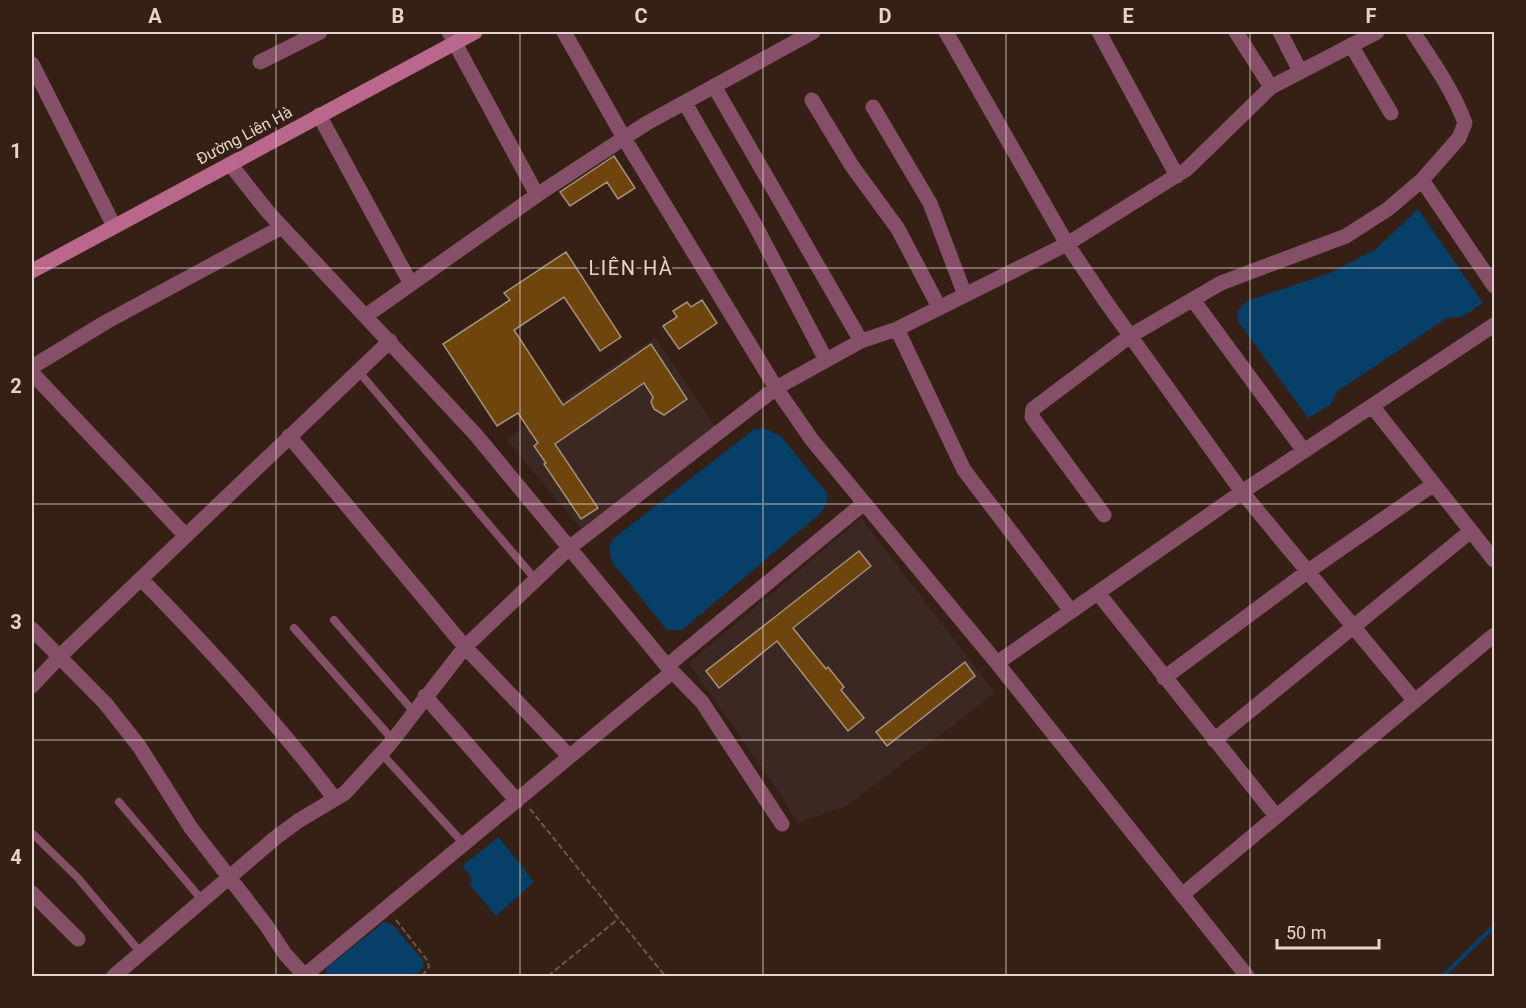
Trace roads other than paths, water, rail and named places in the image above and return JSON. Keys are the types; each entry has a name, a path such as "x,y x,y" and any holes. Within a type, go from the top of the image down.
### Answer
{"main road":[{"name":"Đường Liên Hà","path":"32,271 319,116 452,37 475,32"}],"street":[{"path":"260,62 320,32"},
{"path":"564,32 624,138 776,388 812,440 997,663 1247,976"},
{"path":"367,315 537,195 624,138 813,32"},
{"path":"946,32 1067,244 1131,336 1242,492 1414,700"},
{"path":"1099,32 1177,176"},
{"path":"1236,32 1271,87"},
{"path":"1280,32 1300,71"},
{"path":"114,976 298,820 345,793 393,740 465,647 569,548 776,388 861,341 897,329 1067,244 1177,176 1209,150 1271,87 1377,32"},
{"path":"1104,515 1032,417 1031,412 1131,336 1221,283 1346,237 1388,209 1422,180 1459,138 1464,123 1441,74 1413,32"},
{"path":"452,37 537,195"},
{"path":"1351,45 1391,113"},
{"path":"32,64 114,226"},
{"path":"714,86 861,341"},
{"path":"812,100 852,166 898,229 939,308"},
{"path":"685,103 754,223 826,360"},
{"path":"873,106 930,203 965,295"},
{"path":"319,116 411,284"},
{"path":"230,164 282,227 367,315 476,435 669,669 702,702 782,824"},
{"path":"1422,180 1494,286"},
{"path":"32,367 106,322 282,227"},
{"path":"1193,300 1304,451"},
{"path":"997,663 1242,492 1494,325"},
{"path":"897,329 964,470 1071,611"},
{"path":"32,686 60,656 390,341"},
{"path":"32,373 186,536"},
{"path":"1372,406 1494,561"},
{"path":"289,436 465,647 569,756"},
{"path":"1164,678 1307,572 1434,484"},
{"path":"32,629 105,703 139,746 191,828 285,954 305,976 569,756 864,503"},
{"path":"1214,740 1471,531"},
{"path":"141,579 283,732 335,799"},
{"path":"1098,593 1276,816"},
{"path":"1182,895 1494,635"},
{"path":"425,696 518,799"},
{"path":"32,893 78,939"}],"lane":[{"path":"359,372 536,580"},
{"path":"334,620 414,712"},
{"path":"294,628 393,740"},
{"path":"381,753 464,844"},
{"path":"119,802 202,900"},
{"path":"32,833 76,877 141,953"}],"water":[{"path":"1418,209 1483,303 1462,317 1447,318 1338,391 1330,405 1308,418 1237,320 1238,311 1247,301 1330,273 1376,249"},
{"path":"764,428 781,436 827,493 827,502 822,512 682,630 667,630 612,562 609,548 613,539 753,430"},
{"path":"499,837 534,882 496,916 470,885 472,878 462,866"},
{"path":"384,922 393,925 423,960 424,967 415,976 326,976 327,967"}],"waterway":[{"path":"1443,976 1494,926"}],"district":[{"name":"LIÊN HÀ","path":"631,268"}]}
